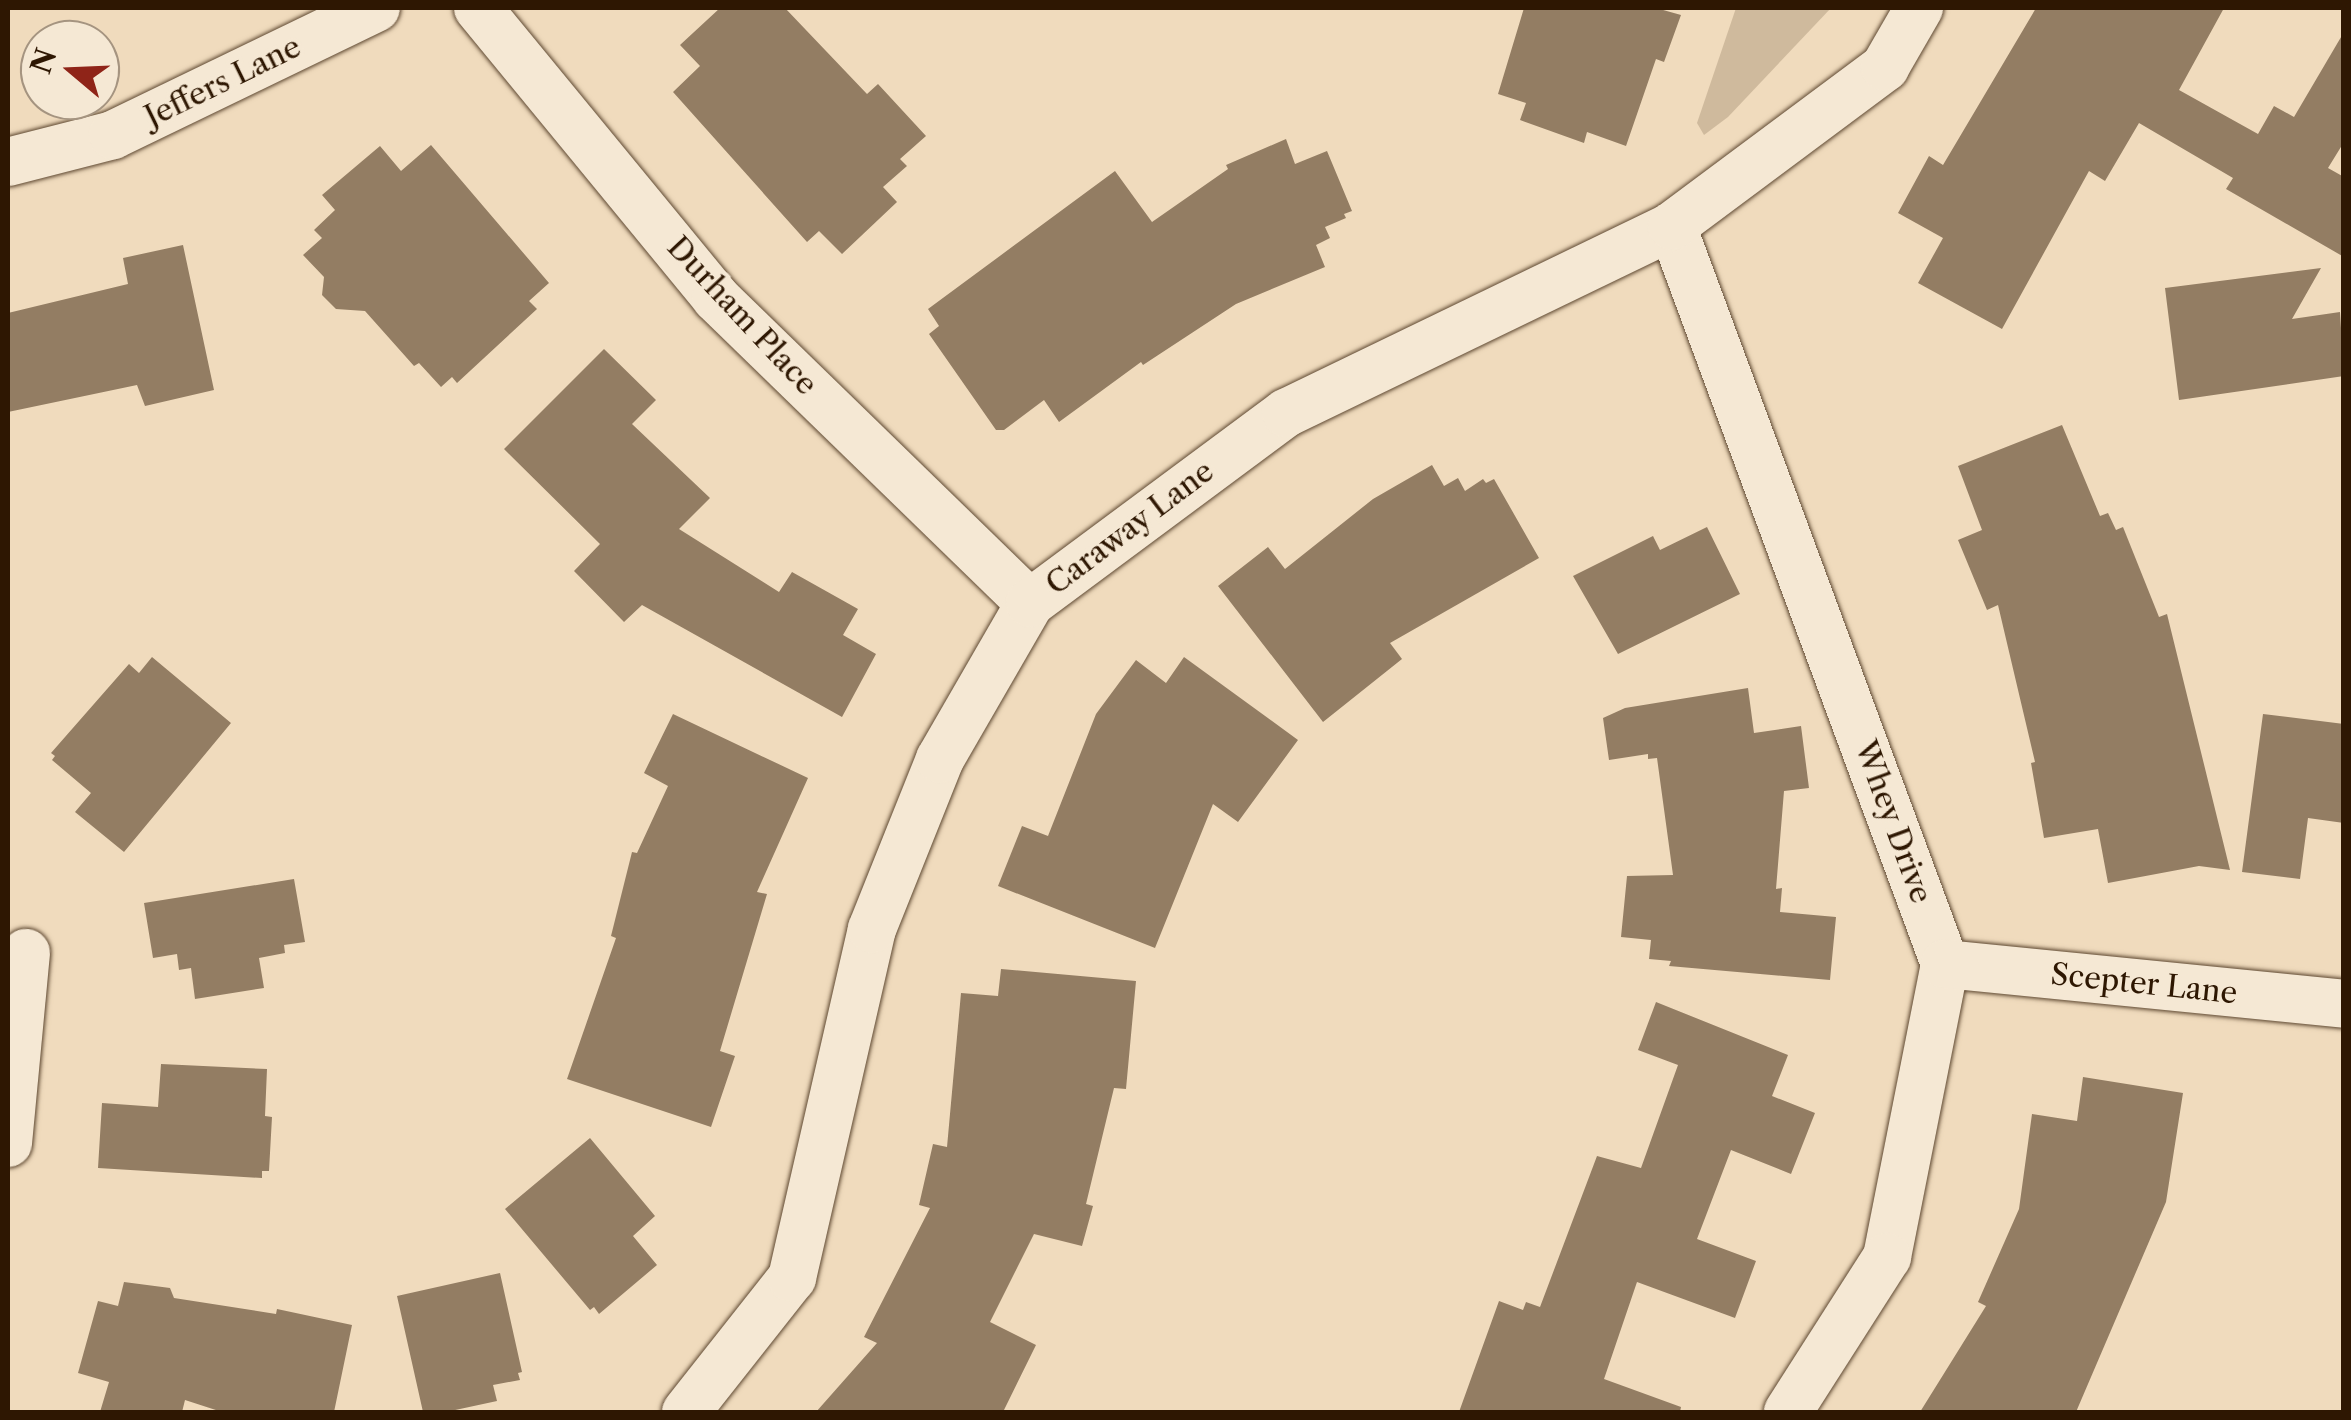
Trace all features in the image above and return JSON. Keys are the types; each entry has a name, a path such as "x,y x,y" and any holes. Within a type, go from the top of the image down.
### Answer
{"street":[{"name":"Jeffers Lane","path":"8,162 114,135 376,8"},
{"name":"Durham Place","path":"478,8 716,298 1030,603"},
{"name":"Caraway Lane","path":"686,1412 792,1278 872,929 940,759 1030,603 1286,413 1672,226 1885,67 1919,8"},
{"name":"Whey Drive","path":"1672,226 1945,964"},
{"path":"8,1142 26,952"},
{"name":"Scepter Lane","path":"1945,964 2344,1004"},
{"path":"1788,1412 1888,1257 1945,964"}],"shaded area":[{"path":"1736,8 1831,8 1728,117 1704,135 1697,123"}],"building":[{"path":"720,8 785,8 867,94 878,84 926,136 900,159 907,166 883,187 897,202 842,254 819,231 807,242 673,92 700,66 680,45"},
{"path":"1524,8 1656,8 1681,15 1664,62 1656,59 1626,146 1587,132 1584,143 1520,120 1526,103 1498,94"},
{"path":"2036,8 2224,8 2179,90 2258,134 2274,106 2294,117 2344,32 2344,142 2328,168 2344,177 2344,257 2226,189 2233,178 2139,123 2105,181 2089,171 2002,329 1918,283 1943,238 1898,213 1929,156 1943,165"},
{"path":"1286,139 1295,164 1327,151 1352,211 1325,227 1330,238 1316,245 1325,267 1236,304 1143,365 1141,362 1059,422 1044,400 1004,430 996,430 929,334 939,326 928,309 1115,171 1152,222 1228,169 1226,165"},
{"path":"431,145 549,283 529,301 537,309 457,383 452,377 441,387 419,363 414,366 365,311 336,309 322,295 324,277 303,255 322,238 314,230 335,210 322,195 380,146 401,171"},
{"path":"183,245 214,390 145,406 137,385 8,412 8,313 128,284 123,258"},
{"path":"2321,268 2292,319 2340,312 2344,376 2179,400 2165,288"},
{"path":"604,349 656,400 632,424 710,498 679,529 779,592 792,572 858,609 843,635 876,654 842,717 642,605 624,622 574,571 600,544 504,449"},
{"path":"2062,425 2100,516 2108,513 2116,530 2123,527 2159,617 2167,614 2230,870 2199,866 2108,883 2098,829 2044,838 2031,763 2035,762 1998,605 1987,610 1958,540 1982,530 1958,466"},
{"path":"1432,465 1444,486 1458,478 1465,491 1483,479 1486,483 1494,479 1539,558 1390,643 1402,659 1323,722 1218,586 1268,547 1285,569 1373,499"},
{"path":"1707,527 1740,594 1618,654 1573,576 1653,536 1660,550"},
{"path":"152,657 231,723 124,852 75,812 91,793 52,760 55,756 51,753 129,664 139,673"},
{"path":"1184,657 1298,740 1238,822 1213,804 1155,948 998,886 1022,826 1048,836 1096,714 1136,660 1166,683"},
{"path":"1748,688 1754,733 1801,726 1809,788 1784,791 1776,889 1782,888 1780,912 1836,917 1830,980 1669,966 1671,961 1649,959 1651,940 1621,937 1627,876 1673,875 1657,758 1648,759 1648,754 1609,760 1603,718 1625,708"},
{"path":"673,714 808,778 757,892 767,894 720,1051 735,1056 711,1127 567,1079 616,938 611,936 632,852 637,853 668,786 644,773"},
{"path":"2263,714 2344,724 2344,823 2308,818 2300,879 2242,872"},
{"path":"294,879 305,942 284,945 285,953 259,958 264,988 195,999 191,968 179,970 177,954 153,958 144,903"},
{"path":"1001,969 1136,981 1126,1089 1114,1088 1086,1204 1093,1206 1082,1246 1034,1234 990,1322 1036,1345 1003,1412 816,1412 877,1343 864,1337 930,1208 919,1205 933,1144 947,1147 961,993 998,996"},
{"path":"1656,1002 1788,1055 1772,1096 1815,1113 1791,1174 1731,1150 1697,1239 1756,1261 1735,1318 1637,1282 1604,1379 1681,1407 1680,1412 1459,1412 1499,1301 1523,1310 1526,1302 1540,1307 1597,1156 1641,1168 1678,1065 1638,1050"},
{"path":"161,1064 267,1069 265,1116 272,1117 269,1171 262,1171 262,1178 98,1168 102,1103 158,1107"},
{"path":"2083,1077 2183,1093 2166,1202 2076,1412 1920,1412 1986,1306 1978,1302 2019,1209 2032,1114 2077,1121"},
{"path":"590,1138 655,1216 633,1236 657,1265 599,1314 594,1307 590,1310 505,1209"},
{"path":"500,1273 522,1372 518,1373 520,1380 493,1385 497,1401 446,1412 423,1412 397,1296"},
{"path":"124,1282 170,1288 174,1298 276,1314 277,1309 352,1325 334,1412 222,1412 185,1400 182,1412 100,1412 109,1382 78,1373 98,1301 118,1306"}]}
